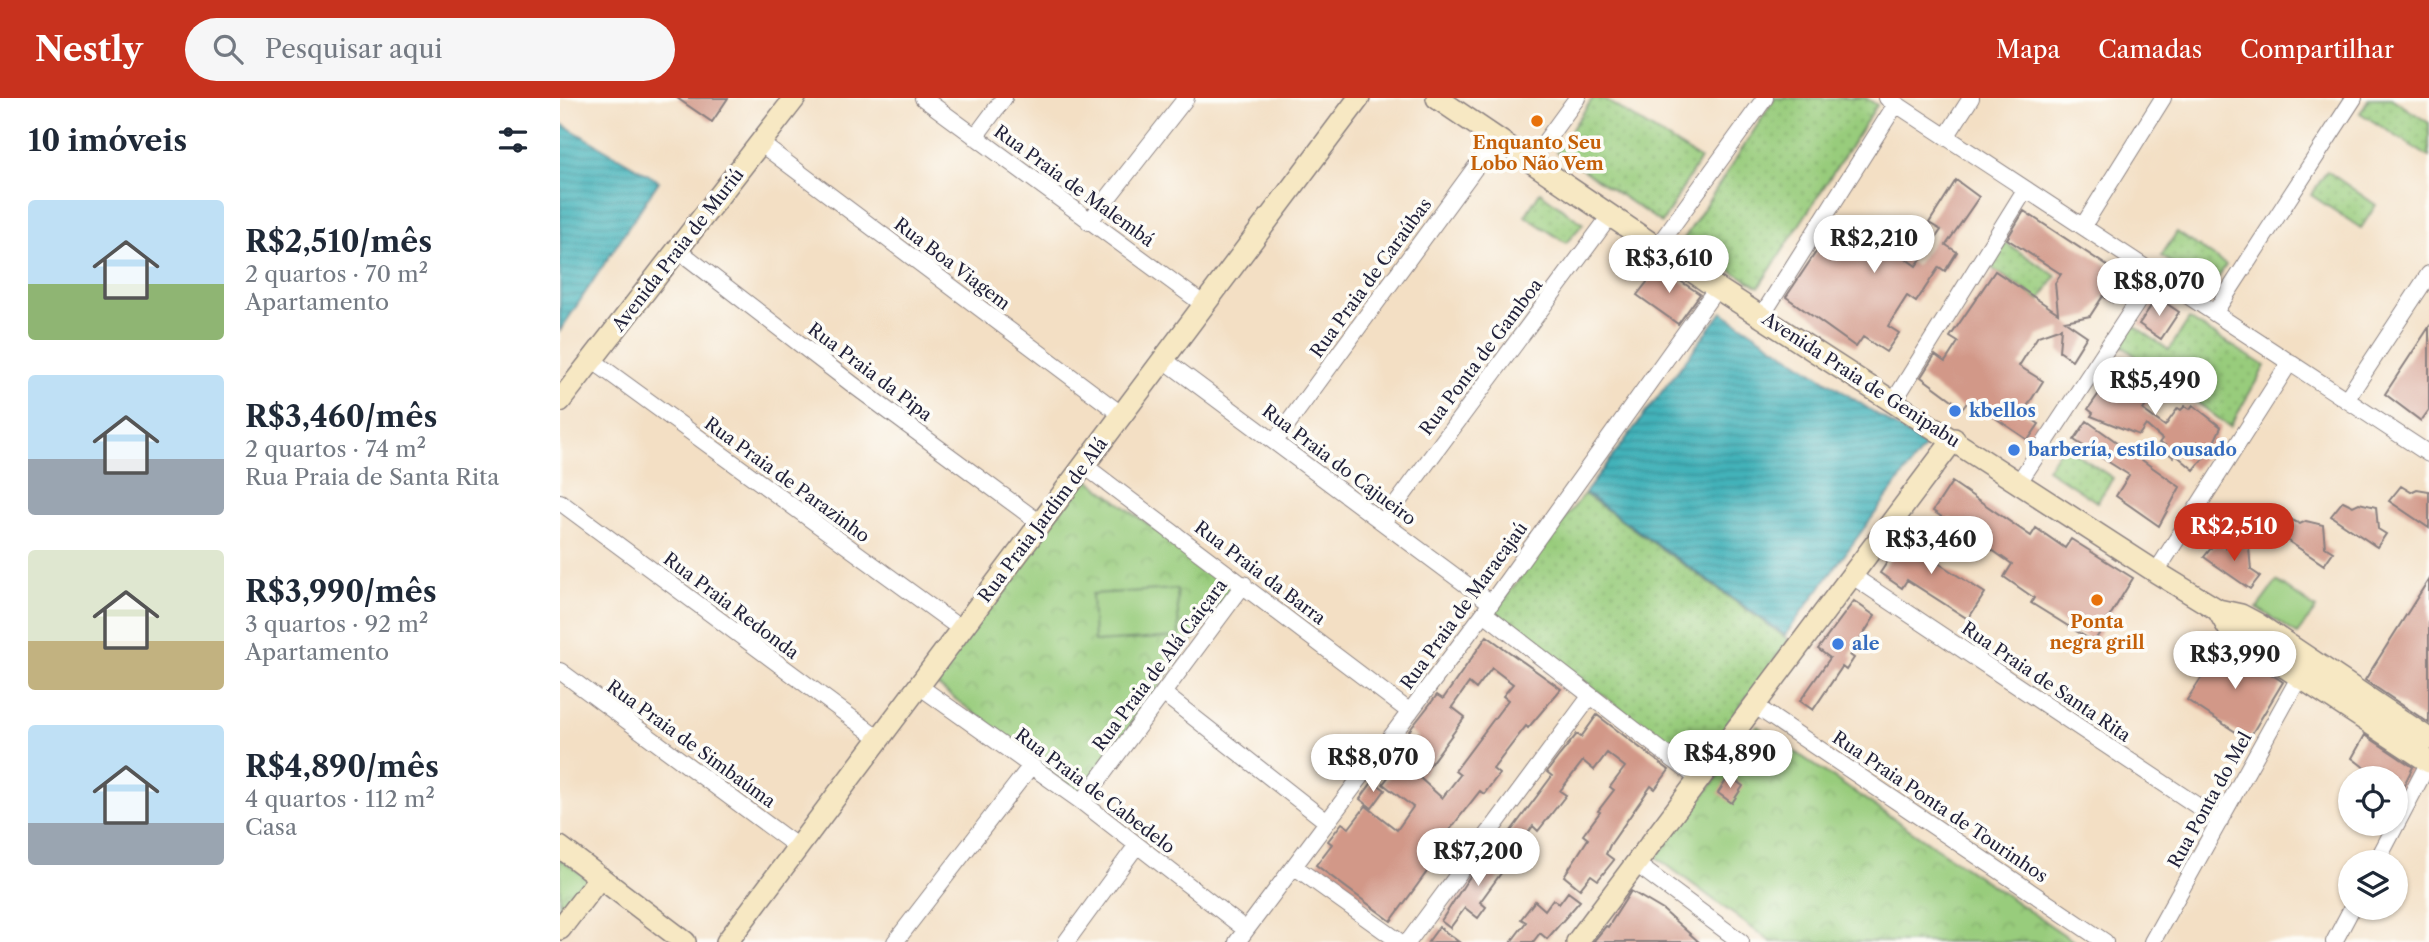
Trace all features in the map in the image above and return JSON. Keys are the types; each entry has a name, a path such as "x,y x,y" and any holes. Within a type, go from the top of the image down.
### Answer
{"main road":[{"name":"Avenida Praia de Muriú","path":"560,401 795,98"},
{"name":"Rua Praia Jardim de Alá","path":"727,942 1359,98"},
{"name":"Avenida Praia de Genipabu","path":"1437,98 1717,288 1954,439 2155,572 2218,610 2241,615 2256,623 2429,739"},
{"path":"1577,942 1697,778 1954,439"},
{"name":"Avenida Praia de Genipabu","path":"2218,610 2230,631 2429,762"},
{"path":"560,847 685,942"},
{"path":"560,929 600,877"}],"street":[{"name":"Rua Praia de Malembá","path":"923,98 1203,304"},
{"path":"975,138 1004,98"},
{"path":"1089,222 1186,98"},
{"path":"1531,161 1577,98"},
{"path":"1657,247 1765,98"},
{"path":"1945,137 1971,98"},
{"path":"2083,226 2164,98"},
{"path":"2215,312 2354,98"},
{"path":"1761,317 1891,101 2429,454"},
{"name":"Rua Praia de Caraúbas","path":"1275,441 1497,138"},
{"name":"Rua Boa Viagem","path":"760,143 1122,415"},
{"path":"1894,401 2025,190"},
{"name":"Rua Ponta de Gamboa","path":"1383,522 1610,216"},
{"name":"Rua Praia da Pipa","path":"678,250 1040,523"},
{"path":"2019,482 2157,274"},
{"path":"2346,400 2429,274"},
{"name":"Rua Praia de Maracajaú","path":"1241,936 1487,608 1717,288"},
{"name":"Rua Praia do Cajueiro","path":"1163,359 1383,522 1487,608 1589,698 1697,778"},
{"name":"Rua Praia de Parazinho","path":"592,360 961,629"},
{"path":"2155,572 2290,362"},
{"name":"Rua Praia da Barra","path":"1085,466 1410,712"},
{"name":"Rua Praia Redonda","path":"560,502 880,739"},
{"name":"Rua Praia de Santa Rita","path":"1851,575 2220,821"},
{"name":"Rua Praia de Alá Caiçara","path":"1082,802 1244,584"},
{"name":"Rua Ponta do Mel","path":"2152,942 2301,676"},
{"name":"Rua Praia de Simbaúma","path":"563,681 799,848"},
{"name":"Rua Praia de Cabedelo","path":"919,686 1082,802 1137,845 1241,936"},
{"path":"1164,694 1327,822"},
{"path":"1408,942 1589,698"},
{"name":"Rua Praia Ponta de Tourinhos","path":"1754,705 2105,942"},
{"path":"2383,850 2429,762"},
{"path":"895,942 1030,766"},
{"path":"1066,942 1137,845"},
{"path":"1634,863 1741,942"},
{"path":"1295,867 1400,942"},
{"path":"2334,942 2346,920"}],"green space":[{"path":"1593,98 1602,98 1700,159 1662,223 1556,152"},
{"path":"1775,98 1866,98 1877,105 1759,287 1682,242"},
{"path":"2369,98 2391,98 2429,123 2429,157 2360,113"},
{"path":"2327,171 2376,205 2361,228 2311,195"},
{"path":"1540,192 1583,224 1566,243 1525,216"},
{"path":"2177,232 2226,265 2211,289 2161,256"},
{"path":"2006,243 2056,276 2040,300 1990,267"},
{"path":"2189,319 2265,366 2230,427 2122,346 2133,325 2169,350"},
{"path":"2063,445 2113,478 2097,502 2047,469"},
{"path":"1085,477 1232,587 1081,793 934,683"},
{"path":"1584,494 1789,640 1695,767 1495,611"},
{"path":"2277,581 2316,609 2297,634 2257,608"},
{"path":"1177,589 1179,637 1094,642 1092,594"},
{"path":"1757,726 2075,942 1771,942 1656,857"},
{"path":"560,858 589,880 560,918"}],"water":[{"path":"560,123 659,181 560,331"},
{"path":"1722,312 1925,446 1785,635 1585,493"}],"building":[{"path":"677,98 728,98 712,122"},
{"path":"1956,180 1979,197 1946,245 1957,252 1945,271 1939,267 1916,302 1907,296 1888,326 1899,333 1886,352 1863,337 1856,347 1786,297 1838,219 1855,231 1859,225 1916,266 1941,230 1929,223"},
{"path":"2024,211 2127,279 2112,302 2103,296 2090,316 2065,321 2087,336 2072,360 2059,351 2061,328 2038,336 2019,366 2043,381 2023,413 2039,424 2028,440 1969,400 1963,408 1921,377 1935,355 1945,362 1958,342 1950,337 1995,271 2058,313 2055,283 2061,274 2007,239"},
{"path":"1659,267 1700,294 1678,324 1637,295"},
{"path":"2157,297 2179,312 2161,339 2139,324"},
{"path":"2429,327 2429,410 2421,421 2385,394"},
{"path":"2129,362 2161,384 2143,410 2165,426 2178,408 2181,410 2185,406 2190,409 2193,405 2221,427 2211,449 2194,470 2175,454 2173,457 2163,449 2165,445 2159,443 2162,439 2146,425 2139,435 2091,416 2093,413 2088,409 2105,385 2111,389"},
{"path":"2087,421 2180,487 2159,526 2116,496 2129,475 2074,440"},
{"path":"1952,482 2031,536 2036,528 2065,548 2071,539 2133,578 2094,642 2031,603 2034,598 2004,577 2012,564 1985,545 1987,542 1950,518 1948,521 1933,511"},
{"path":"2401,486 2411,492 2417,489 2429,491 2429,528 2389,501"},
{"path":"2343,501 2353,506 2359,503 2376,507 2378,529 2386,534 2377,547 2331,516"},
{"path":"2290,519 2300,524 2306,521 2323,525 2325,547 2333,552 2324,565 2278,534"},
{"path":"1908,531 1930,546 1924,554 1985,593 1968,619 1907,580 1902,588 1880,573"},
{"path":"2216,542 2226,548 2232,544 2249,548 2251,570 2260,576 2250,589 2204,557"},
{"path":"2429,579 2429,723 2365,680"},
{"path":"1854,601 1875,616 1850,655 1854,658 1846,670 1842,667 1813,710 1800,701 1830,658 1818,649"},
{"path":"1487,636 1561,689 1528,728 1526,726 1493,769 1499,774 1484,794 1480,791 1432,854 1437,858 1391,921 1316,865 1332,844 1328,841 1342,823 1349,828 1366,806 1397,830 1413,807 1383,784 1418,738 1409,731 1437,695 1443,699","holes":["1492,668 1513,684 1503,696 1508,700 1455,771 1460,775 1442,798 1420,778 1465,717 1452,707 1469,683 1476,689"]},
{"path":"2224,643 2283,682 2248,740 2187,700"},
{"path":"1597,715 1669,770 1655,789 1651,786 1610,845 1606,854 1614,860 1598,880 1591,875 1580,889 1564,876 1588,839 1583,835 1614,790 1610,787 1625,767 1607,753 1594,770 1583,761 1560,791 1566,795 1538,831 1533,826 1517,848 1505,839 1552,776 1547,772 1577,734 1581,737"},
{"path":"2365,735 2413,767 2408,777 2408,766 2362,766 2352,758"},
{"path":"1729,776 1743,786 1732,803 1718,793"},
{"path":"1373,781 1385,790 1372,808 1360,799"},
{"path":"1504,846 1515,854 1480,902 1486,907 1478,918 1465,908 1450,928 1441,921 1468,879 1481,863 1487,867"},
{"path":"1631,891 1663,910 1699,942 1593,942 1606,926 1608,927"},
{"path":"1568,892 1580,901 1547,939 1540,933 1533,942 1511,942 1526,922 1521,919 1535,901 1545,910 1553,899 1559,904"},
{"path":"1439,927 1459,942 1428,942"}],"place":[{"name":"Enquanto Seu Lobo Não Vem","path":"1537,121"},
{"name":"kbellos","path":"1955,411"},
{"name":"barbería, estilo ousado","path":"2014,450"},
{"name":"Ponta negra grill","path":"2097,600"},
{"name":"ale","path":"1838,644"}]}
